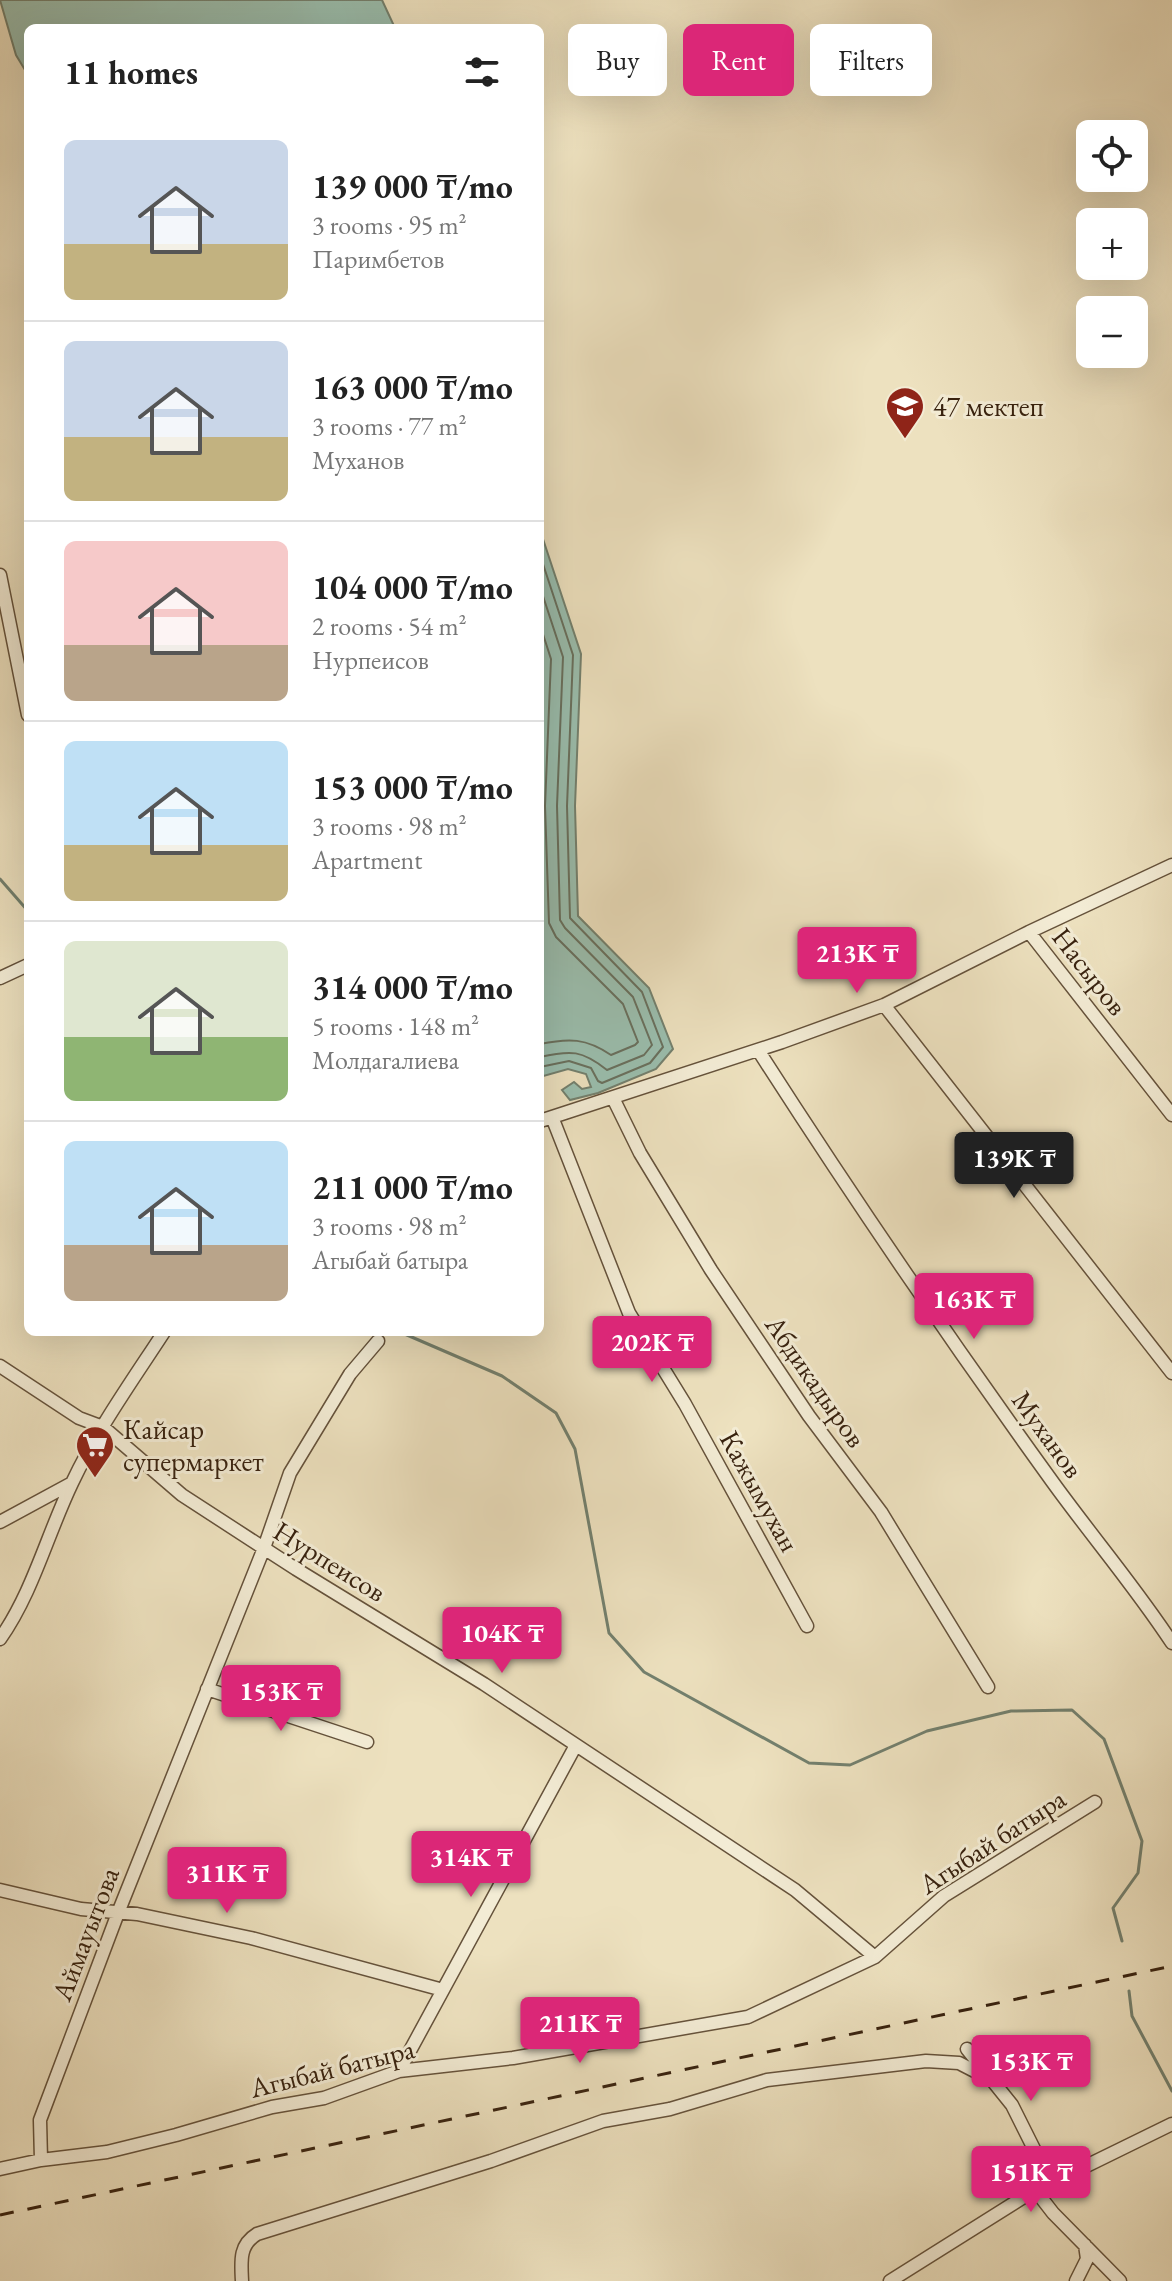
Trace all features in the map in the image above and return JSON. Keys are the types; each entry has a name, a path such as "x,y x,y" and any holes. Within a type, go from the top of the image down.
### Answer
{"street":[{"path":"0,575 24,695"},
{"path":"546,1119 884,1005 1172,865"},
{"name":"Насыров","path":"1029,932 1172,1115"},
{"path":"0,978 24,967"},
{"path":"884,1005 1172,1373"},
{"name":"Муханов","path":"758,1050 841,1181 951,1339 1172,1643"},
{"name":"Абдикадыров","path":"613,1098 640,1153 711,1270 809,1416 881,1512 988,1687"},
{"name":"Кажымухан","path":"546,1119 629,1313 685,1404 807,1626"},
{"path":"0,1639 16,1617 72,1483 103,1427 161,1336"},
{"name":"Аймауытова","path":"41,2160 40,2120 118,1913 264,1548 290,1473 350,1374 378,1341"},
{"name":"Нурпеисов","path":"0,1366 79,1418 103,1427 182,1495 484,1684 795,1890 875,1957"},
{"path":"0,1522 72,1483"},
{"path":"207,1689 367,1742"},
{"path":"399,2071 576,1745"},
{"name":"Агыбай батыра","path":"0,2169 41,2160 107,2152 272,2107 324,2098 399,2071 513,2058 748,2017 875,1957 944,1896 1095,1802"},
{"path":"0,1890 81,1909 251,1938 443,1990"},
{"path":"967,2049 1012,2105 1051,2183"},
{"path":"242,2281 241,2257 246,2241 257,2234 491,2161 603,2121 670,2109 767,2080 926,2061 959,2063 992,2080"},
{"path":"890,2281 1036,2191 1172,2124"},
{"path":"1036,2191 1053,2213 1120,2281"},
{"path":"1076,2281 1087,2259 1085,2245"}],"water":[{"path":"0,0 382,0 393,24 24,24 24,68 16,55"},
{"path":"544,542 581,654 575,806 578,916 649,988 673,1049 656,1069 598,1093 570,1100 562,1090 574,1082 582,1089 591,1087 586,1074 568,1069 544,1076"}],"waterway":[{"path":"0,879 24,906"},
{"path":"409,1336 502,1376 556,1413 575,1449 609,1633 644,1672 809,1763 850,1765 927,1731 1011,1711 1072,1710 1104,1739 1142,1841 1138,1873 1113,1908 1122,1941"},
{"path":"1129,1991 1132,2016 1172,2091"}],"railway":[{"path":"0,2215 1172,1966"}],"place":[{"name":"47 мектеп","path":"905,440"},
{"name":"Кайсар супермаркет","path":"95,1479"}]}
